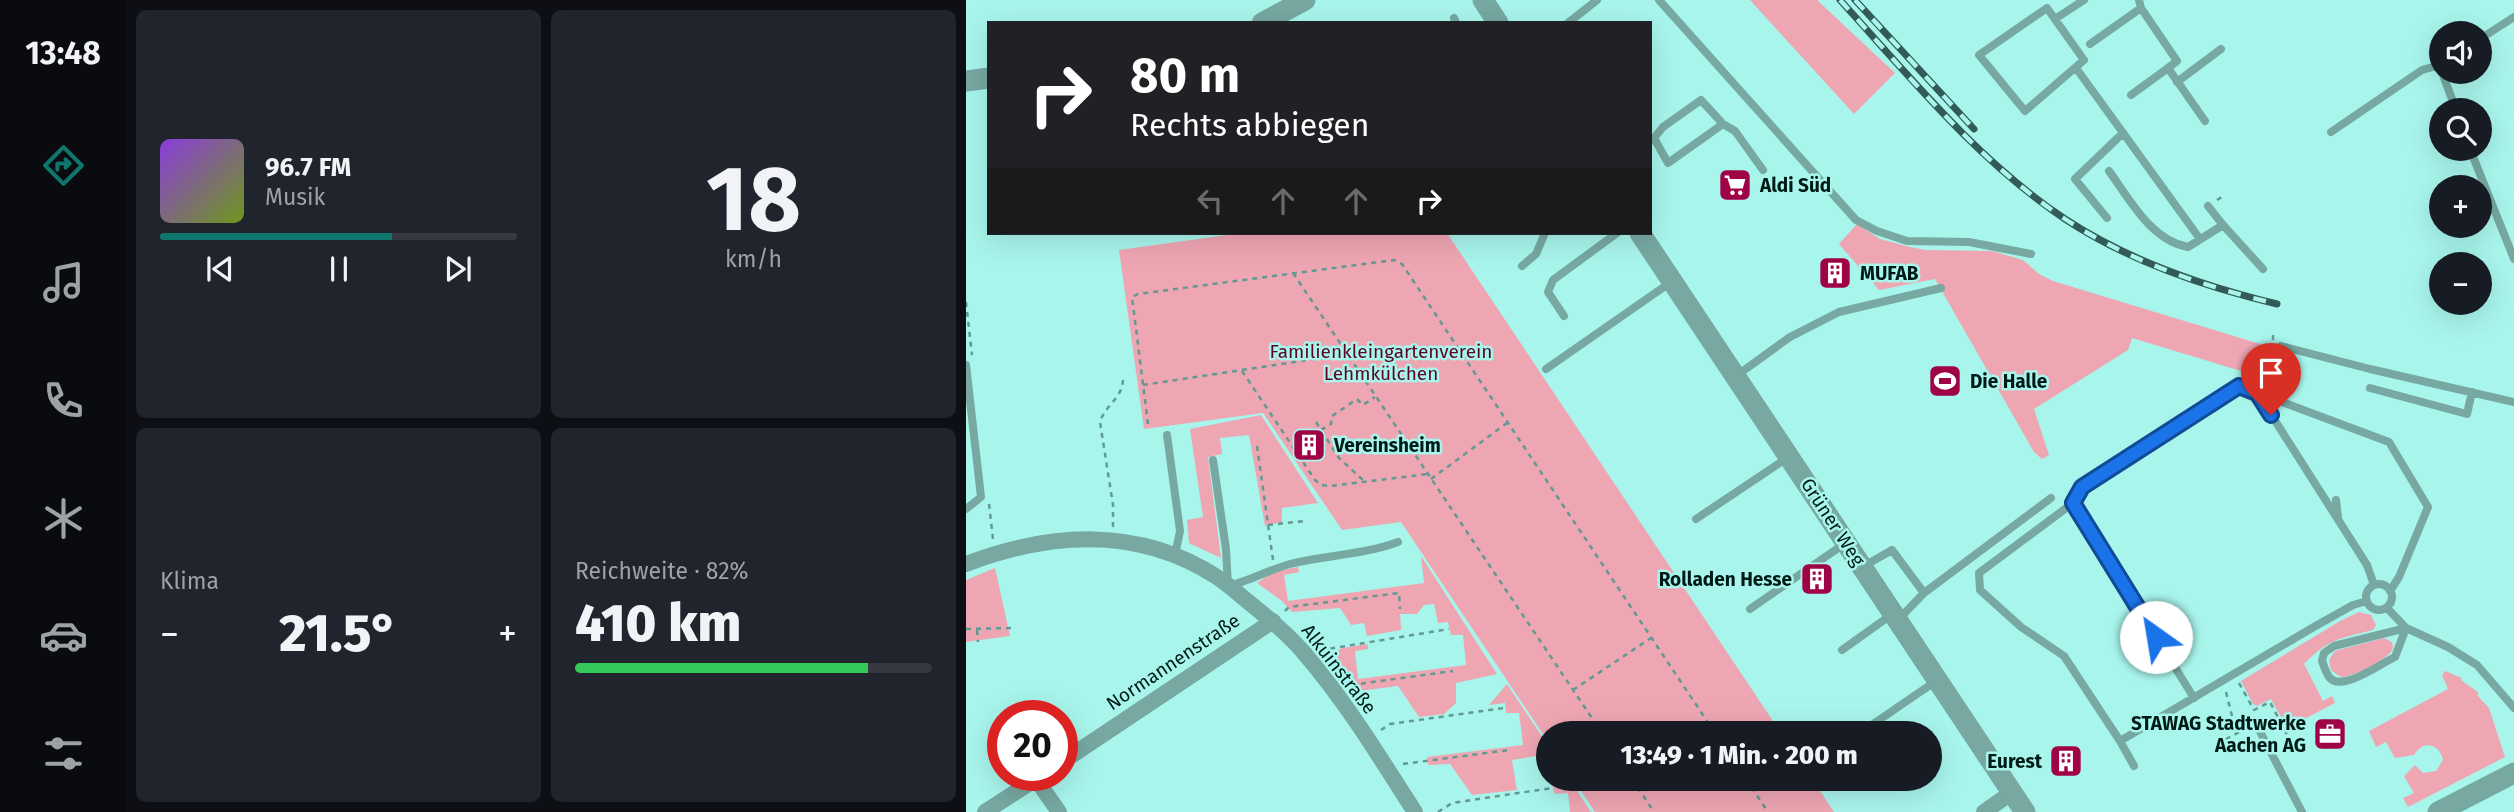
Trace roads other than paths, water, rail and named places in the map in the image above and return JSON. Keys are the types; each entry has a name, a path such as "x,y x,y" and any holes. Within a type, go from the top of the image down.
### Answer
{"street":[{"path":"1266,21 1305,0"},
{"path":"1483,0 1498,21"},
{"path":"966,81 987,78"},
{"name":"Grüner Weg","path":"1641,235 1674,280 2025,812"},
{"name":"Alkuinstraße","path":"966,564 1022,545 1056,540 1112,541 1136,543 1175,555 1217,577 1279,616 1344,703 1415,812"},
{"name":"Normannenstraße","path":"1078,751 1279,616"},
{"path":"2438,812 2514,773"},
{"path":"985,812 1017,791"},
{"path":"1047,791 1059,812"},
{"path":"1984,812 2011,793"}],"lane":[{"path":"1571,21 1597,0"},
{"path":"1659,0 1856,220 1894,239 1930,243 1969,242 2031,254"},
{"path":"2055,19 2084,0"},
{"path":"2090,44 2140,4 2177,61 2131,95"},
{"path":"2047,8 2055,19 2084,60 2025,111 1979,55 2047,8"},
{"path":"2492,31 2514,17"},
{"path":"2177,82 2221,49"},
{"path":"2076,68 2200,239"},
{"path":"2168,68 2205,121"},
{"path":"2332,132 2422,70 2429,69"},
{"path":"1723,124 1668,163 1652,139 1663,127 1701,100 1723,124 1735,131 1763,170"},
{"path":"2106,218 2074,180 2123,133"},
{"path":"2475,161 2514,259"},
{"path":"2109,171 2146,220 2161,234 2186,247 2223,225"},
{"path":"2208,206 2263,269"},
{"path":"1522,266 1536,254 1544,235"},
{"path":"1564,316 1548,292 1553,280 1614,235"},
{"path":"1546,369 1674,280"},
{"path":"1736,376 1790,337 1839,312 1941,288"},
{"path":"2277,347 2514,402"},
{"path":"966,365 981,497 966,509"},
{"path":"2134,766 2064,656 2021,627 1980,590 1979,573 2073,503 2082,487 2239,386 2389,442 2428,506 2399,577 2390,591 2391,602 2387,608 2375,610 2367,601 2367,593 2374,585"},
{"path":"2370,388 2467,414 2472,392"},
{"path":"2257,393 2367,565 2374,585"},
{"path":"1167,435 1180,531 1175,555"},
{"path":"1696,519 1790,456"},
{"path":"1213,460 1226,549 1228,586 1292,564 1375,551 1398,542"},
{"path":"1842,650 1895,616 2050,498"},
{"path":"2336,500 2339,521"},
{"path":"2073,503 2194,698"},
{"path":"1750,610 1846,542"},
{"path":"1863,567 1892,550 1924,593"},
{"path":"2374,585 2385,586 2390,591"},
{"path":"2120,741 2353,605 2367,601"},
{"path":"2387,608 2406,628 2448,647 2477,665 2514,708"},
{"path":"2406,628 2395,657 2345,682 2336,683 2329,677 2322,661 2324,653 2334,646 2406,628"},
{"path":"1877,721 1937,680"},
{"path":"2255,722 2302,812"}],"railway":[{"path":"1840,0 1974,145 2033,196 2065,219 2140,260 2221,289 2277,304"},
{"path":"1855,0 1974,129"}],"place":[{"name":"Aldi Süd","path":"1735,185"},
{"name":"MUFAB","path":"1835,273"},
{"name":"Die Halle","path":"1945,381"},
{"name":"Vereinsheim","path":"1309,445"},
{"name":"Rolladen Hesse","path":"1817,579"},
{"name":"STAWAG Stadtwerke Aachen AG","path":"2330,734"},
{"name":"Eurest","path":"2066,761"}],"park label":[{"name":"Familienkleingartenverein Lehmkülchen","path":"1381,362"}]}
